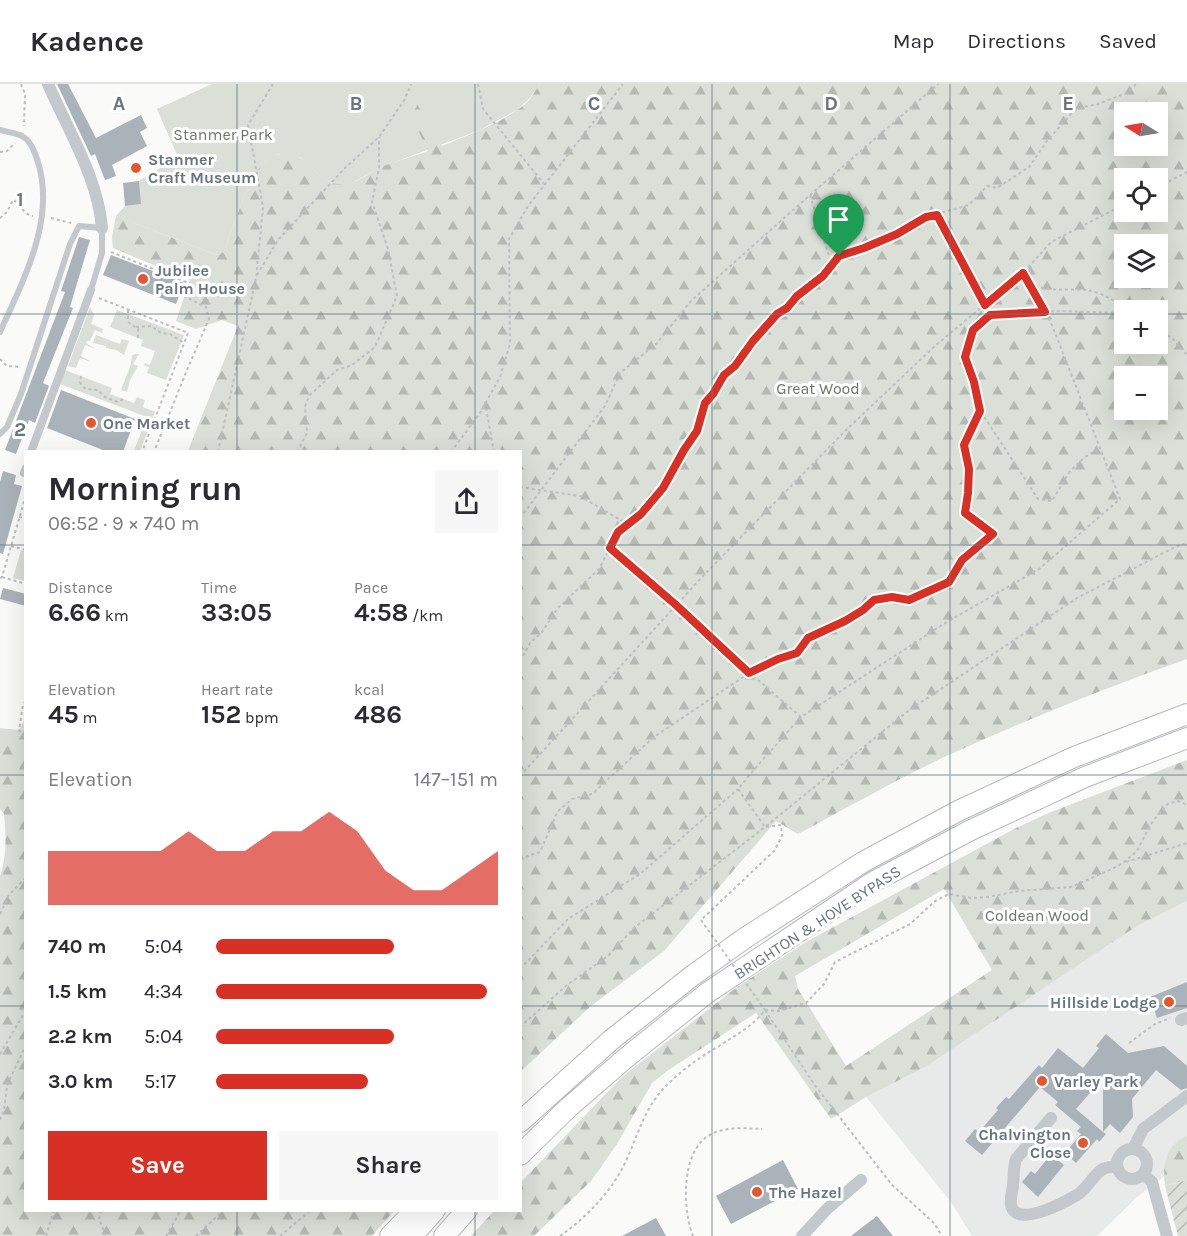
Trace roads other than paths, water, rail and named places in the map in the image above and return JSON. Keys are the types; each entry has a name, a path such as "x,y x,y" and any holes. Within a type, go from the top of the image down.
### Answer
{"highway":[{"name":"BRIGHTON & HOVE BYPASS","path":"522,1120 611,1040 692,976 745,938 863,861 958,811 1074,757 1187,714"},
{"name":"BRIGHTON & HOVE BYPASS","path":"522,1153 568,1108 707,993 873,882 969,831 1085,777 1187,738"},
{"path":"522,1114 552,1092"},
{"path":"390,1236 413,1212"},
{"path":"412,1236 433,1212"},
{"path":"444,1236 465,1212"}],"street":[{"path":"48,84 90,179 99,207 102,228"},
{"path":"32,450 90,292"},
{"path":"1133,1149 1143,1129 1187,1096"},
{"path":"1051,1118 1016,1159 1013,1167 1011,1204 1015,1211 1024,1216 1040,1213 1077,1195 1102,1169 1117,1167"},
{"path":"1133,1149 1145,1156 1148,1166 1144,1174 1135,1179 1125,1178 1117,1167 1120,1154 1133,1149"},
{"path":"1144,1174 1152,1182 1167,1236"},
{"path":"802,1236 826,1209 861,1180"}],"lane":[{"path":"0,130 23,136 32,146 42,174 44,197 36,244 0,332"},
{"path":"0,435 7,427 30,367 70,244 79,226 102,228 104,241 102,253 90,292"}],"place":[{"name":"Stanmer Craft Museum","path":"136,168"},
{"name":"Jubilee Palm House","path":"143,279"},
{"name":"One Market","path":"91,423"},
{"name":"Hillside Lodge","path":"1169,1002"},
{"name":"Varley Park","path":"1042,1081"},
{"name":"Chalvington Close","path":"1083,1143"},
{"name":"The Hazel","path":"757,1192"}],"park label":[{"name":"Stanmer Park","path":"223,134"},
{"name":"Great Wood","path":"818,388"},
{"name":"Coldean Wood","path":"1037,915"}]}
